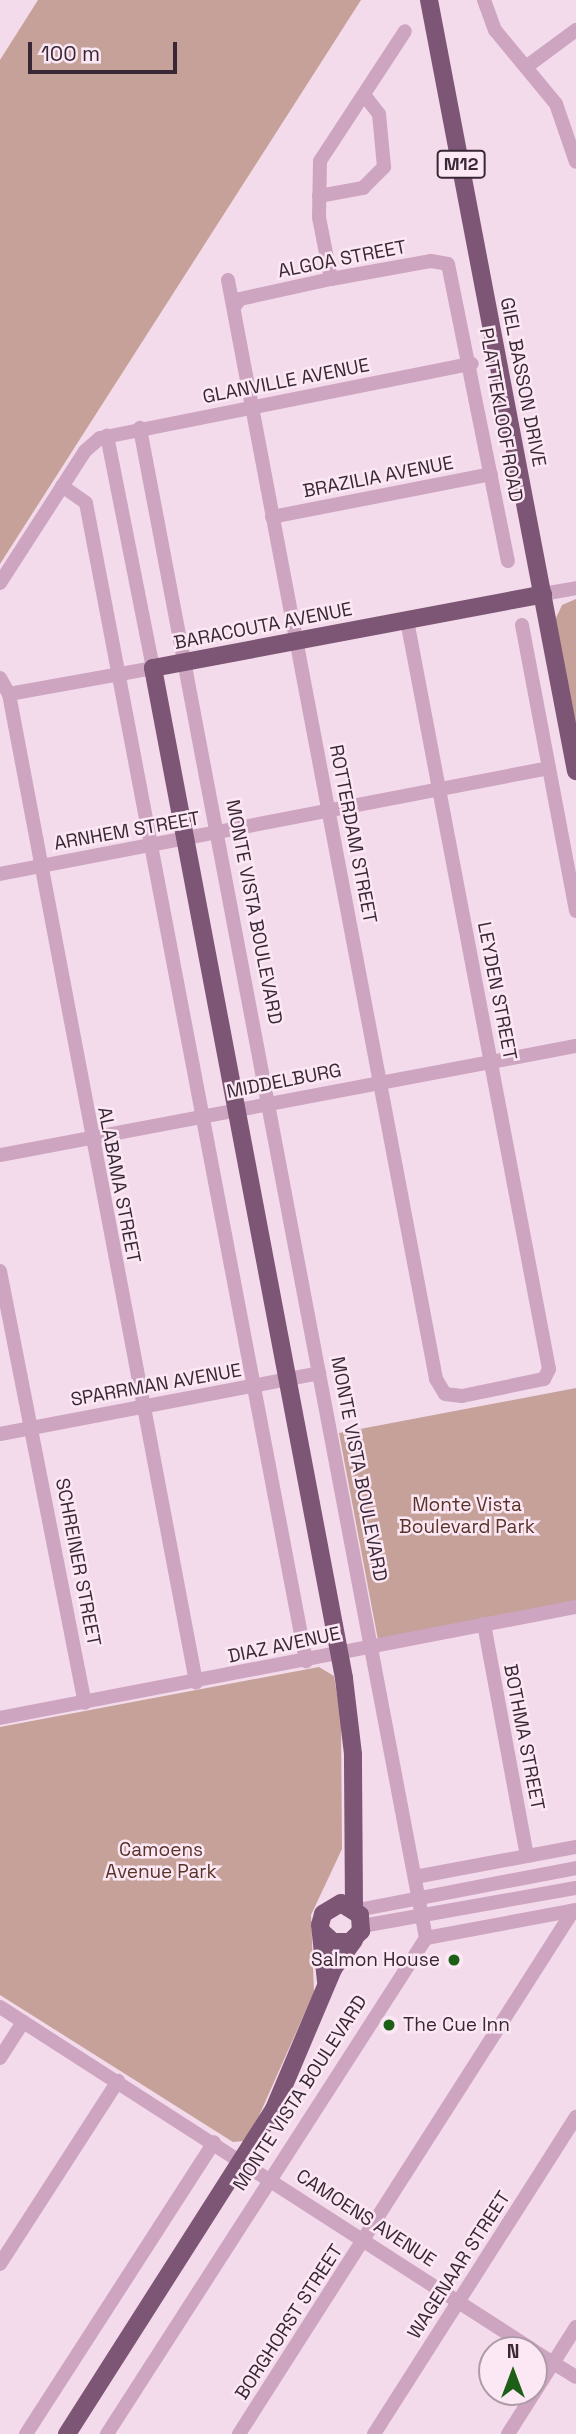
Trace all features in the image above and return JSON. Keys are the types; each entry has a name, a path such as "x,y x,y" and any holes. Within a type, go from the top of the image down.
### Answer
{"main road":[{"name":"GIEL BASSON DRIVE","path":"429,0 576,771"},
{"name":"BARACOUTA AVENUE","path":"153,668 542,594"},
{"path":"153,668 340,1654 353,1754 357,1921 337,1944 323,1933"},
{"path":"353,1841 329,1907 357,1921"},
{"name":"MONTE VISTA BOULEVARD","path":"326,1985 321,1919 329,1907"},
{"name":"MONTE VISTA BOULEVARD","path":"67,2434 242,2161 284,2090 326,1985 357,1921"}],"street":[{"path":"484,0 495,30 563,116 576,162"},
{"path":"526,67 576,30"},
{"path":"331,279 318,196 320,161 405,31"},
{"path":"318,196 363,188 384,167 379,114 364,95"},
{"name":"ALGOA STREET","path":"234,307 240,299 331,279 436,261 456,276"},
{"name":"PLATTEKLOOF ROAD","path":"456,276 508,561"},
{"name":"ROTTERDAM STREET","path":"228,279 295,641 444,1394"},
{"name":"GLANVILLE AVENUE","path":"107,436 472,364"},
{"name":"MONTE VISTA BOULEVARD","path":"107,2434 426,1938 140,428"},
{"path":"0,583 89,446 107,436 153,668"},
{"name":"BRAZILIA AVENUE","path":"272,517 491,474"},
{"path":"62,486 86,503 306,1661"},
{"path":"542,594 576,588"},
{"name":"LEYDEN STREET","path":"407,620 549,1369 544,1379 444,1394"},
{"path":"522,625 576,911"},
{"name":"BARACOUTA AVENUE","path":"9,694 153,668"},
{"path":"0,678 9,694"},
{"name":"ALABAMA STREET","path":"9,694 90,1139 196,1682"},
{"name":"ARNHEM STREET","path":"0,874 549,768"},
{"name":"MIDDELBURG","path":"0,1155 576,1046"},
{"name":"SCHREINER STREET","path":"0,1271 34,1427 85,1703"},
{"name":"SPARRMAN AVENUE","path":"0,1434 319,1373"},
{"name":"DIAZ AVENUE","path":"0,1718 306,1661 576,1606"},
{"name":"BOTHMA STREET","path":"484,1624 527,1856"},
{"path":"415,1877 576,1847"},
{"path":"357,1921 419,1898 576,1867"},
{"path":"357,1921 423,1916 576,1888"},
{"path":"426,1938 574,1911"},
{"name":"BORGHORST STREET","path":"239,2434 574,1911"},
{"name":"CAMOENS AVENUE","path":"0,2007 214,2142 511,2336"},
{"path":"0,2058 23,2022"},
{"path":"0,2264 118,2081"},
{"name":"WAGENAAR STREET","path":"374,2434 576,2117"},
{"path":"26,2434 214,2142"},
{"path":"508,2434 576,2327"},
{"name":"CAMOENS AVENUE","path":"548,2360 576,2378"}],"green space":[{"path":"38,0 361,0 0,564 0,60"},
{"path":"576,599 576,735 555,620 562,605"},
{"name":"Monte Vista Boulevard Park","path":"576,1388 576,1602 378,1640 339,1433"},
{"name":"Camoens Avenue Park","path":"319,1667 334,1676 341,1720 342,1849 311,1915 314,1992 258,2118 244,2141 233,2142 0,1995 0,1727"}],"place":[{"name":"Salmon House","path":"454,1960"},
{"name":"The Cue Inn","path":"389,2025"}]}
